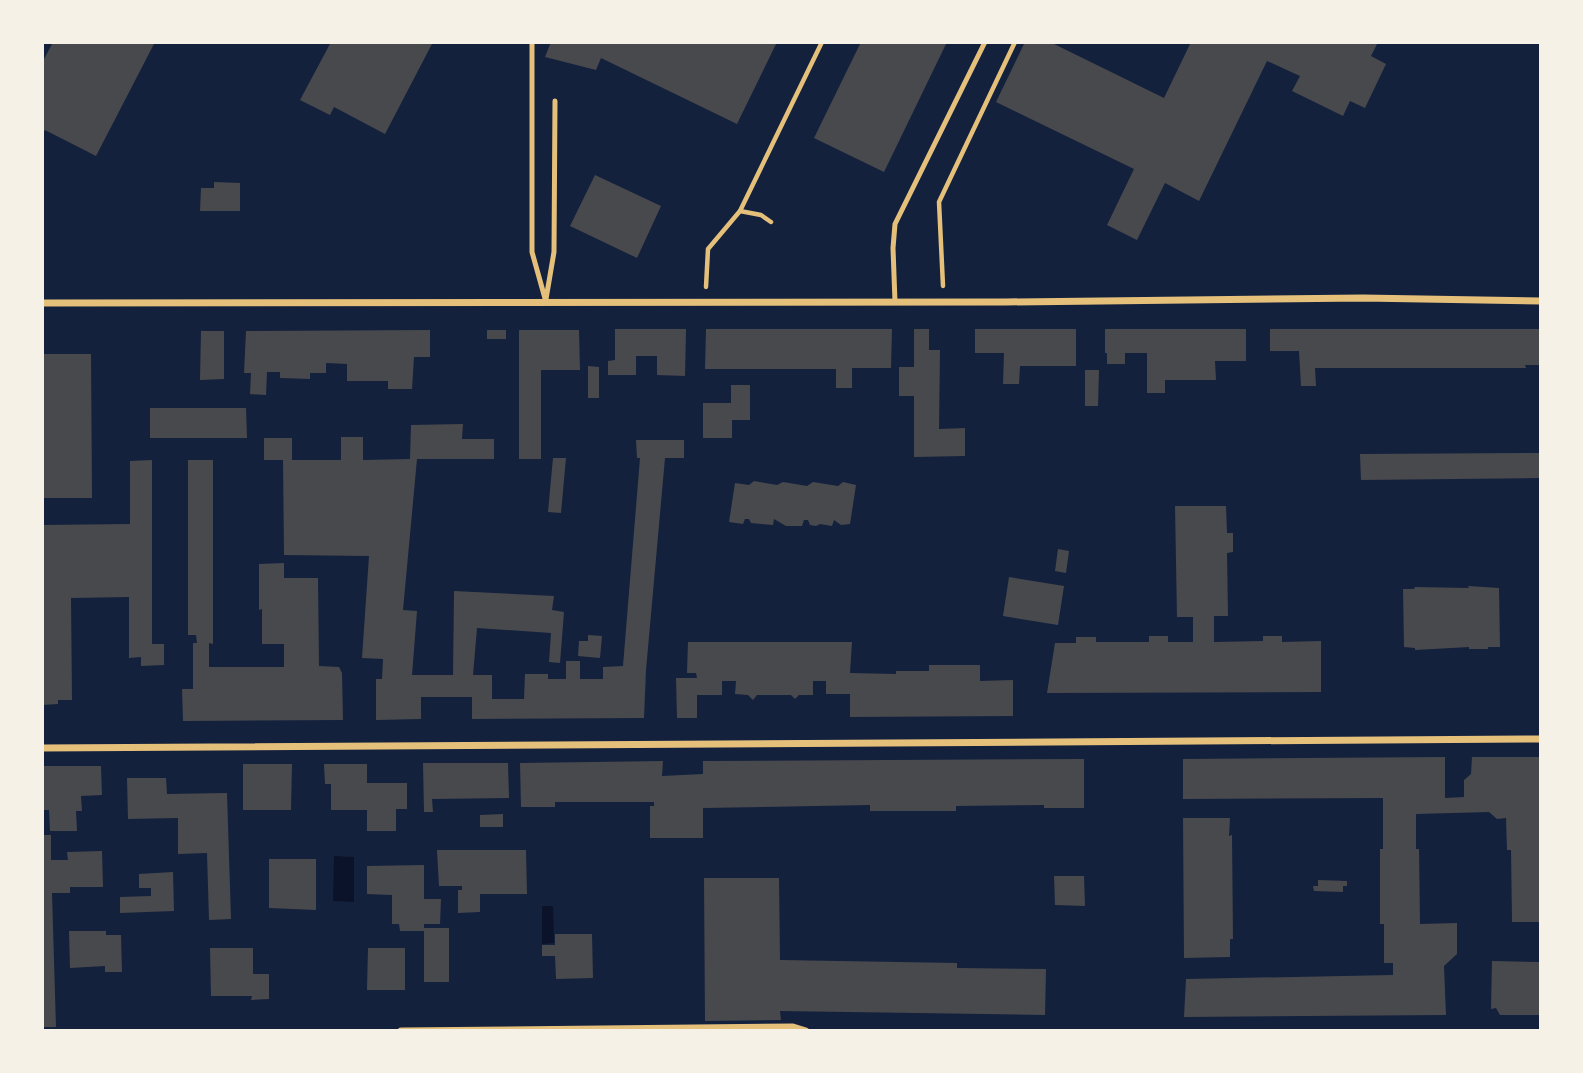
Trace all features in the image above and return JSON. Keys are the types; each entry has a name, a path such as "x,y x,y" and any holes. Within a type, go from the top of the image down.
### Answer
{"street":[{"path":"42,303 895,302 1363,298 1541,301"},
{"path":"42,748 1541,739"},
{"path":"401,1031 793,1027 806,1031"}],"lane":[{"path":"532,42 532,252 546,302"},
{"path":"895,302 895,224 985,42"},
{"path":"546,302 554,252 555,101"}],"path":[{"path":"705,302 708,249 740,211 822,42"},
{"path":"943,301 939,202 1014,42"},
{"path":"740,211 761,215 771,222"}],"water":[{"path":"334,856 354,857 354,902 333,901"},
{"path":"542,906 553,906 554,943 542,944"}],"building":[{"path":"53,42 155,42 96,156 45,130 42,135 42,63"},
{"path":"331,42 433,42 385,134 334,107 330,115 300,100"},
{"path":"551,42 777,42 737,124 601,58 596,70 545,57"},
{"path":"861,42 947,42 884,172 814,138"},
{"path":"1025,42 1050,42 1164,98 1191,42 1378,42 1371,56 1386,64 1365,108 1350,101 1343,116 1292,91 1300,76 1267,61 1199,201 1165,183 1137,240 1107,225 1134,169 996,102"},
{"path":"595,175 661,206 637,258 570,226"},
{"path":"214,182 240,183 240,211 200,211 201,188 214,188"},
{"path":"615,329 686,329 685,376 657,375 657,356 636,356 636,375 608,375 608,361 615,360"},
{"path":"706,329 892,329 891,368 852,368 852,388 836,388 836,369 705,369"},
{"path":"914,329 929,329 929,350 940,350 939,429 965,428 965,456 914,457 914,396 899,396 899,367 914,367"},
{"path":"975,329 1076,329 1076,366 1020,366 1019,384 1003,384 1004,353 975,353"},
{"path":"1105,329 1246,329 1246,361 1215,361 1216,380 1165,380 1165,393 1147,393 1147,353 1125,353 1125,364 1107,364"},
{"path":"1270,329 1541,329 1541,365 1525,365 1526,368 1315,368 1316,386 1301,386 1299,351 1270,351"},
{"path":"430,330 430,357 414,357 412,389 388,389 388,381 347,381 347,364 326,363 326,373 310,373 310,379 280,378 280,372 267,372 266,395 250,394 251,373 244,373 246,331"},
{"path":"487,330 506,330 506,339 487,339"},
{"path":"519,330 579,330 580,370 541,370 541,459 519,459"},
{"path":"201,331 224,331 224,379 200,380"},
{"path":"42,354 91,354 92,498 42,498"},
{"path":"588,366 599,367 599,398 588,398"},
{"path":"1085,370 1099,370 1098,406 1085,406"},
{"path":"731,385 750,385 750,420 732,420 732,438 703,438 703,403 731,403"},
{"path":"150,408 246,408 247,438 150,438"},
{"path":"463,424 462,439 494,439 494,459 417,459 403,610 417,611 412,675 453,675 454,591 554,596 552,610 564,612 560,663 549,662 551,633 477,628 473,675 492,675 492,699 524,699 525,674 548,674 548,679 566,679 566,661 580,661 580,679 603,679 603,667 623,666 640,458 637,458 636,440 684,440 684,458 665,458 644,718 472,719 472,697 421,697 421,719 376,720 376,679 382,679 383,659 362,658 369,556 284,555 283,460 264,460 264,438 292,438 292,460 341,460 341,437 363,437 363,460 410,459 411,425"},
{"path":"1541,453 1541,478 1361,480 1360,454"},
{"path":"553,458 566,458 561,513 548,512"},
{"path":"152,460 152,644 164,644 164,665 141,666 141,657 129,658 129,597 71,598 72,700 58,700 58,704 42,705 42,525 130,524 130,461"},
{"path":"188,460 213,460 213,644 209,643 209,667 284,667 284,644 262,644 259,564 284,563 284,578 318,578 319,666 339,667 342,673 343,720 183,721 182,689 193,689 193,643 197,643 196,635 188,635"},
{"path":"754,481 777,485 783,482 807,486 813,482 838,486 843,482 856,485 850,524 841,525 834,520 832,526 816,526 804,520 802,526 786,526 774,519 773,525 751,523 749,519 745,519 743,524 729,522 735,483 749,485"},
{"path":"1175,506 1226,506 1227,533 1233,533 1233,552 1227,553 1228,616 1214,616 1214,642 1263,641 1263,636 1282,636 1282,642 1321,641 1321,692 1047,693 1055,643 1076,643 1076,637 1096,637 1096,642 1149,642 1149,636 1168,636 1168,642 1193,642 1193,617 1177,617"},
{"path":"1058,549 1069,551 1066,573 1055,571"},
{"path":"1009,577 1064,586 1058,625 1003,616"},
{"path":"1468,586 1499,588 1500,647 1415,650 1404,647 1403,589 1469,588"},
{"path":"588,635 602,636 600,658 578,656 579,641 588,641"},
{"path":"688,642 852,642 850,673 896,674 896,671 929,671 929,665 980,665 980,681 1013,680 1013,716 850,717 850,694 826,694 826,681 813,681 813,695 799,695 795,699 791,695 757,695 753,700 748,695 735,694 736,681 722,681 722,695 697,695 697,718 677,718 676,678 697,678 696,673 687,673"},
{"path":"1445,757 1445,798 1464,797 1464,780 1471,774 1472,757 1541,757 1541,922 1512,922 1511,850 1507,850 1506,818 1497,819 1489,812 1416,814 1420,924 1457,923 1457,954 1444,966 1446,1015 1184,1017 1186,979 1393,975 1393,963 1384,963 1384,924 1380,924 1383,798 1183,799 1183,759"},
{"path":"1084,759 1084,808 1044,808 1044,805 956,806 956,811 870,811 870,805 703,808 703,838 650,838 650,806 654,806 654,802 555,802 555,807 521,807 520,763 663,761 662,776 703,774 703,761"},
{"path":"423,763 508,763 509,798 432,799 433,812 424,812"},
{"path":"243,764 292,764 291,810 243,810"},
{"path":"324,764 367,764 367,783 407,783 407,809 396,809 396,831 367,831 367,810 331,810 331,784 325,784"},
{"path":"42,766 101,766 102,795 81,796 82,811 76,811 77,831 50,831 49,810 42,810"},
{"path":"127,778 166,778 167,794 227,793 231,919 209,920 207,853 178,854 178,818 128,819"},
{"path":"503,814 503,827 480,827 480,815"},
{"path":"1183,818 1230,818 1233,939 1230,939 1230,957 1184,958"},
{"path":"42,835 51,835 51,860 68,860 67,852 102,851 103,887 70,887 70,893 52,893 56,1027 42,1027"},
{"path":"437,850 526,850 527,894 480,894 480,912 458,913 458,890 462,890 462,886 439,886"},
{"path":"269,859 316,859 316,910 269,908"},
{"path":"424,865 424,899 441,899 440,924 424,924 424,928 449,928 449,982 424,982 424,931 400,931 399,924 392,924 392,895 367,894 367,866"},
{"path":"173,872 174,911 120,913 120,897 151,896 151,888 139,888 139,874"},
{"path":"1054,876 1084,876 1085,906 1055,905"},
{"path":"704,878 779,878 780,960 957,963 957,968 1046,969 1045,1015 780,1011 781,1020 705,1021"},
{"path":"1318,880 1347,881 1347,886 1343,886 1343,892 1314,891 1313,886 1318,886"},
{"path":"69,931 106,931 106,935 121,935 122,972 105,972 105,966 70,968"},
{"path":"555,934 592,934 593,978 556,979 555,956 542,956 542,945 555,945"},
{"path":"210,948 253,948 253,974 269,974 269,999 251,1000 252,996 211,996"},
{"path":"368,948 405,948 405,990 367,990"},
{"path":"1492,961 1541,962 1541,1015 1500,1015 1496,1008 1491,1009"}]}
